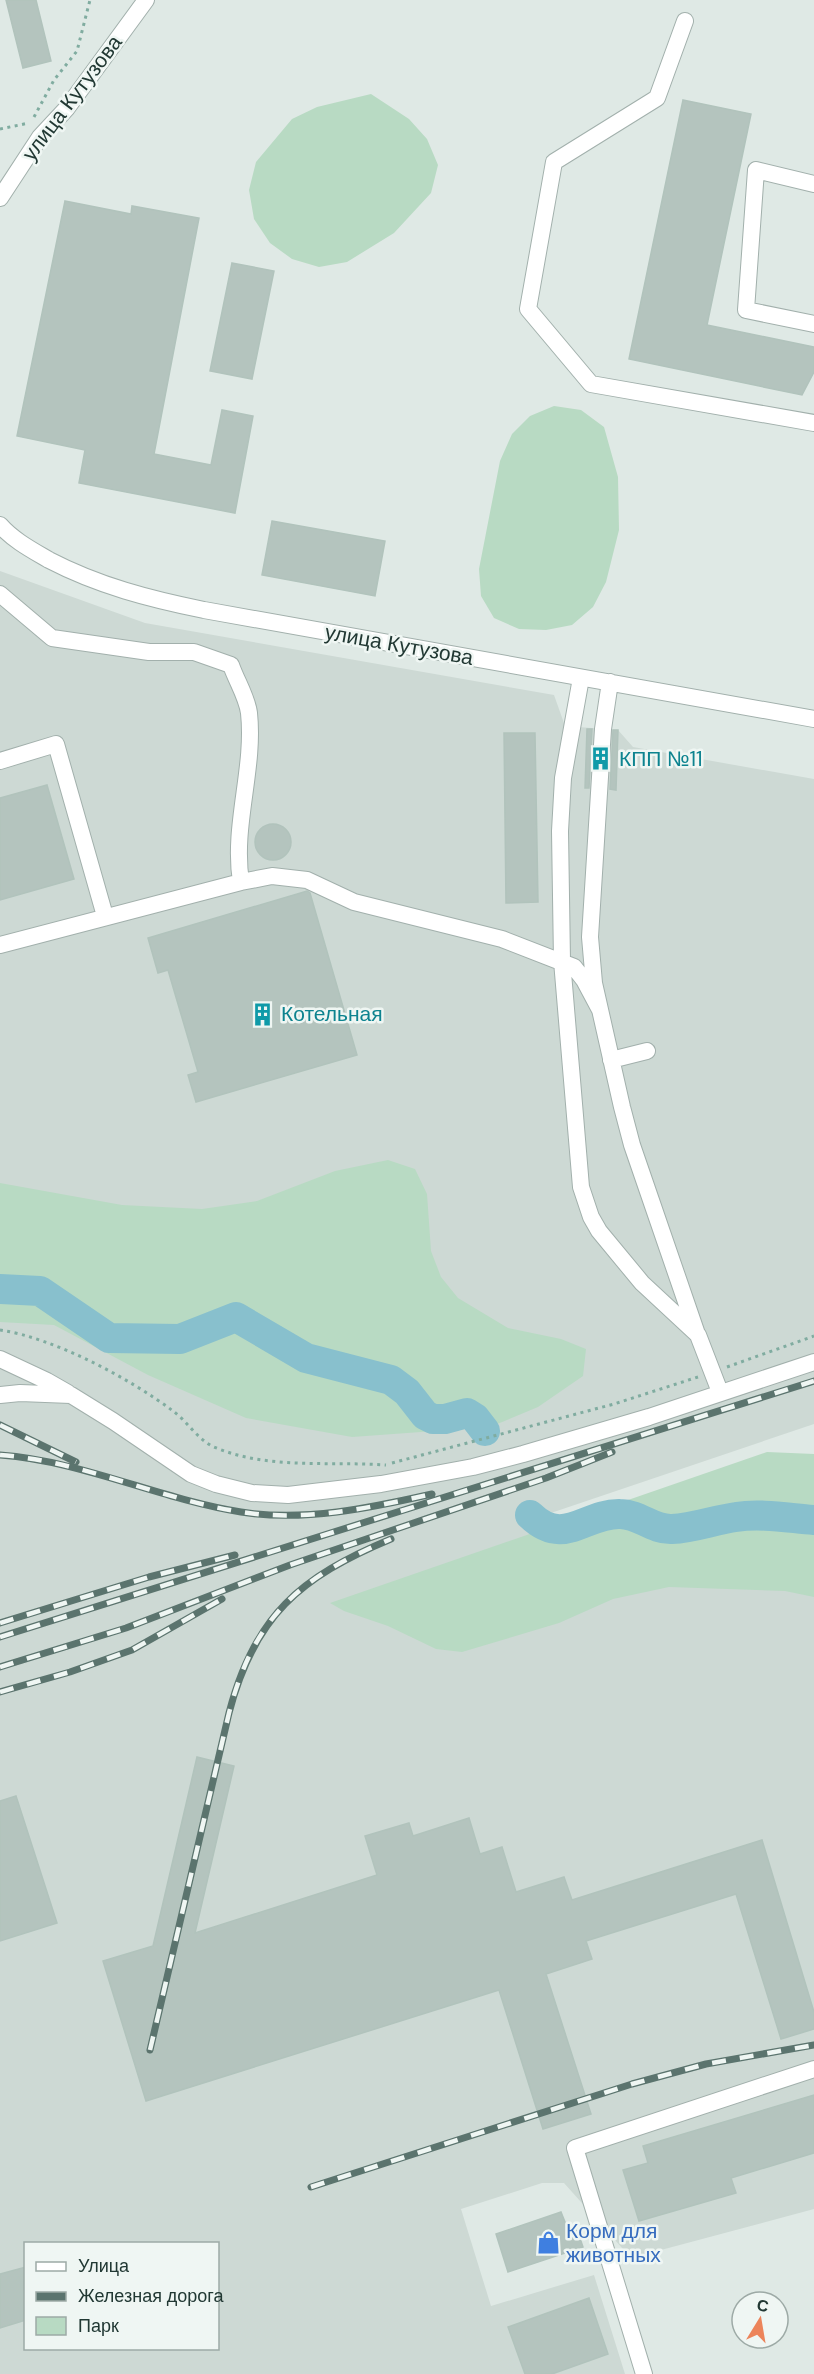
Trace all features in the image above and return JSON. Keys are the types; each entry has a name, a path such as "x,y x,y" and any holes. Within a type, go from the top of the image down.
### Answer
{"street":[{"name":"улица Кутузова","path":"0,198 40,137 67,108 146,0"},
{"path":"685,21 657,98 554,162 528,309 591,384 814,423"},
{"path":"814,184 756,170 746,310 814,324"},
{"name":"улица Кутузова","path":"0,525 37,553 72,571 108,586 149,598 204,610 814,719"},
{"path":"0,594 52,638 149,652 194,652 231,665 249,711 248,779 241,819 238,863 241,882"},
{"path":"581,678 565,761 560,831 562,961 581,1187 591,1217 599,1231 642,1283 698,1335"},
{"path":"610,682 603,729 590,937 594,983 632,1144 720,1392"},
{"path":"0,761 56,744 105,916"},
{"path":"0,945 105,916 272,876 307,880 354,902 502,939 562,961 574,967 600,1010"},
{"path":"568,1036 590,937"},
{"path":"611,1060 647,1051"},
{"path":"0,1359 47,1381 113,1420 191,1474 216,1484 252,1493 288,1495 370,1486 472,1467 583,1438 814,1362"},
{"path":"0,1395 20,1393 71,1395"},
{"path":"644,2374 575,2148 814,2069"}],"path":[{"path":"0,129 31,122 54,80 77,51 90,0"},
{"path":"31,122 40,137"},
{"path":"0,1330 21,1333 108,1370 174,1411 212,1446 267,1461 387,1465 614,1404 814,1336"}],"shaded area":[{"path":"0,571 145,623 554,695 565,726 618,730 633,747 814,779 814,1424 545,1515 814,1554 814,2209 631,2258 564,2183 542,2183 461,2209 491,2306 594,2275 625,2374 0,2374"}],"green space":[{"path":"371,94 409,119 427,139 438,165 431,193 394,233 347,262 319,267 292,259 270,243 254,219 249,190 256,162 292,119 317,107"},
{"path":"554,406 581,410 604,427 618,477 619,530 606,582 593,607 572,625 546,630 519,629 494,618 481,596 479,569 500,461 512,434 530,416"},
{"path":"388,1160 415,1169 427,1194 431,1251 441,1277 458,1298 508,1328 561,1339 586,1349 583,1376 538,1407 490,1427 352,1437 246,1418 148,1375 54,1325 0,1322 0,1183 122,1205 202,1209 257,1201 335,1171"},
{"path":"767,1452 814,1454 814,1597 785,1591 669,1587 613,1599 559,1623 462,1652 436,1649 388,1626 344,1611 330,1603"}],"building":[{"path":"6,0 36,0 51,61 23,68"},
{"path":"683,100 751,114 707,325 814,347 814,372 802,395 629,359"},
{"path":"65,201 131,214 132,206 199,218 154,454 211,465 222,410 253,416 235,513 79,483 85,450 17,436"},
{"path":"232,263 274,271 252,379 210,371"},
{"path":"272,521 385,541 375,596 262,575"},
{"path":"587,729 592,729 589,788 585,788"},
{"path":"613,730 618,730 616,790 610,789"},
{"path":"504,733 535,733 538,902 506,903"},
{"path":"47,785 74,879 0,900 0,798"},
{"path":"273,824 285,830 291,842 285,854 273,860 261,854 255,842 261,830"},
{"name":"Котельная","path":"307,891 310,893 357,1055 196,1102 188,1075 198,1072 168,970 158,973 148,938"},
{"path":"197,1757 234,1766 195,1933 377,1875 365,1836 409,1823 413,1836 469,1818 480,1854 502,1847 516,1892 564,1877 572,1900 762,1840 814,2012 814,2029 781,2039 736,1894 586,1941 592,1959 546,1974 591,2114 543,2129 499,1990 146,2101 103,1961 153,1946"},
{"path":"16,1796 57,1923 0,1941 0,1801"},
{"path":"814,2095 814,2153 731,2178 736,2193 639,2221 623,2170 648,2163 643,2146"},
{"path":"561,2212 567,2227 575,2224 583,2247 508,2272 496,2234"},
{"path":"24,2268 24,2321 0,2328 0,2274"},
{"path":"589,2298 608,2354 552,2374 525,2374 508,2327"}],"waterway":[{"path":"0,1289 40,1291 109,1338 180,1339 236,1317 306,1358 391,1380 407,1392 425,1415 433,1419 445,1419 467,1413 475,1418 485,1431"},
{"path":"530,1515 553,1529 564,1529 607,1515 620,1514 634,1516 665,1529 745,1516 814,1520"}],"railway":[{"path":"0,1637 814,1381"},
{"path":"0,1425 76,1462"},
{"path":"0,1667 126,1628 290,1565 546,1478 612,1452"},
{"path":"0,1455 61,1465 211,1506 265,1515 337,1512 432,1494"},
{"path":"150,2050 229,1713 239,1679 252,1650 267,1625 306,1585 359,1553 391,1539"},
{"path":"0,1623 149,1577 235,1555"},
{"path":"0,1692 70,1672 132,1650 222,1599"},
{"path":"311,2187 632,2084 706,2064 814,2045"}],"place":[{"name":"КПП №11","path":"601,759"},
{"name":"Котельная","path":"263,1014"},
{"name":"Корм для животных","path":"548,2243"}]}
